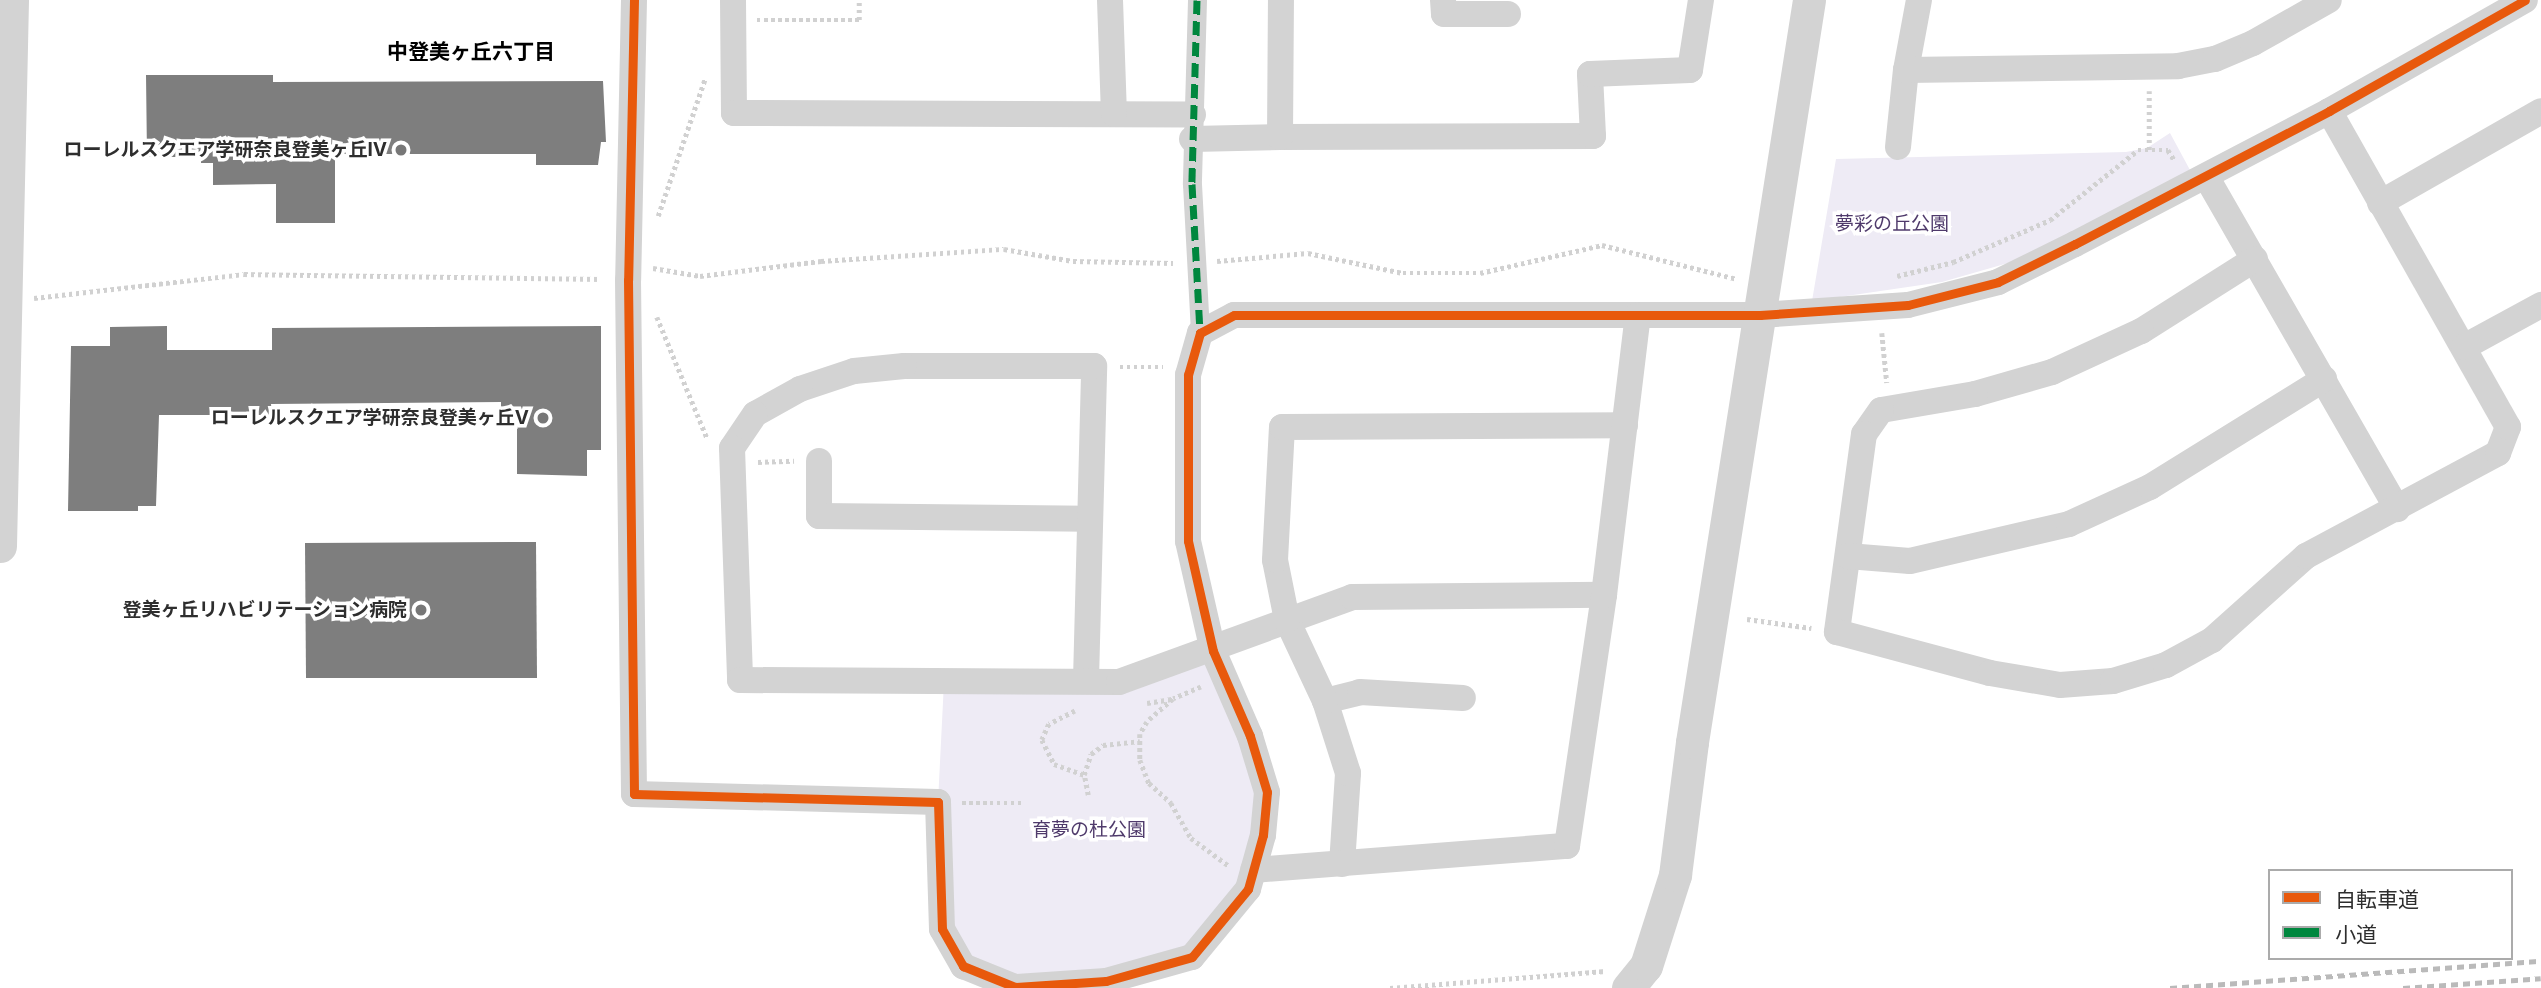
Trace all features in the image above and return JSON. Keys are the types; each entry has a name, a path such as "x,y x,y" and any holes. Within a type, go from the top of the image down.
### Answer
{"street":[{"path":"0,546 3,297 12,0"},
{"path":"634,0 628,280 634,794 938,802 942,929 963,966 1015,987 1107,981 1192,957 1248,889 1253,870 1267,792 1250,736 1213,651 1188,541 1188,375 1200,333 1194,263 1193,127 1197,0"},
{"path":"1110,0 1114,114"},
{"path":"1280,137 1281,0"},
{"path":"1444,0 1444,14 1508,13"},
{"path":"733,10 734,113 1114,114 1280,137 1593,136 1590,74 1690,71 1701,0"},
{"path":"1631,975 1675,875 1809,0"},
{"path":"1898,147 1906,71 1919,0"},
{"path":"1906,71 2149,69 2216,59 2253,43 2329,0"},
{"path":"1200,333 1234,315 1760,315 1908,305 1998,282 2207,178 2525,0"},
{"path":"2255,259 2141,331 2052,372 1975,394 1881,411 1864,434 1836,632 1990,673 2060,685 2113,681 2166,665 2212,640 2306,556 2498,453 2508,427 2329,111"},
{"path":"2380,203 2541,111"},
{"path":"2207,178 2397,509"},
{"path":"2464,348 2541,305"},
{"path":"1253,870 1567,846 1604,595 1638,315"},
{"path":"1086,680 1087,519 1094,366 904,366 855,371 800,389 755,414 732,448 740,680 865,684 1086,680 1119,682 1213,651 1352,597 1604,595"},
{"path":"1848,556 1910,561 2069,524 2150,487 2324,379"},
{"path":"1342,864 1348,773 1325,701 1287,620 1275,560 1282,427 1625,425"},
{"path":"819,461 819,516 1087,519"},
{"path":"1325,701 1360,692 1463,698"}],"path":[{"path":"733,10 859,20 859,0"},
{"path":"657,220 708,69"},
{"path":"2149,69 2149,150"},
{"path":"1890,276 1953,262 2050,220 2138,150 2168,150 2178,166"},
{"path":"1194,263 1308,253 1403,273 1480,273 1602,245 1741,280"},
{"path":"651,305 708,443"},
{"path":"1881,328 1890,409"},
{"path":"1094,366 1168,367"},
{"path":"1747,619 1836,632"},
{"path":"1138,704 1173,699 1226,681"},
{"path":"1173,699 1147,722 1140,741 1143,772 1171,803 1191,838 1230,867 1253,870"},
{"path":"1082,709 1049,724 1042,740 1054,764 1084,775"},
{"path":"1088,795 1084,775 1091,754 1103,745 1140,741"},
{"path":"938,802 1025,803"},
{"path":"1390,988 1631,975"}],"green space":[{"name":"夢彩の丘公園","path":"2170,133 2190,170 2029,257 1942,282 1812,301 1836,159 2126,152 2147,148"},
{"name":"育夢の杜公園","path":"1213,651 1267,792 1248,889 1192,957 1015,987 963,966 942,929 938,802 944,682 1086,680"}],"building":[{"name":"ローレルスクエア学研奈良登美ヶ丘Ⅳ","path":"146,75 273,75 273,82 603,81 606,142 601,142 598,165 536,165 536,154 335,154 335,223 276,223 276,184 213,185 213,163 201,163 201,157 147,157"},
{"name":"ローレルスクエア学研奈良登美ヶ丘Ⅴ","path":"167,326 167,350 272,350 272,328 601,326 601,450 587,450 587,476 517,474 517,412 501,412 501,402 271,404 272,415 159,415 156,506 138,506 138,511 68,511 71,346 110,346 110,327"},
{"name":"登美ヶ丘リハビリテーション病院","path":"536,542 537,678 306,678 305,543"}],"railway":[{"path":"2170,988 2541,961"},
{"path":"2403,988 2541,978"}],"marked path":[{"path":"1197,0 1192,184 1200,333"}],"cycle path":[{"path":"634,0 628,280 634,794 938,802 942,929 963,966 1015,987 1106,981 1192,957 1248,889 1263,835 1267,792 1250,736 1213,651 1188,541 1188,375 1200,333 1234,315 1760,315 1908,305 1998,282 2075,244 2329,111 2525,0"}],"place":[{"name":"ローレルスクエア学研奈良登美ヶ丘Ⅳ","path":"401,150"},
{"name":"ローレルスクエア学研奈良登美ヶ丘Ⅴ","path":"543,418"},
{"name":"登美ヶ丘リハビリテーション病院","path":"421,610"}],"district":[{"name":"中登美ヶ丘六丁目","path":"471,52"}]}
